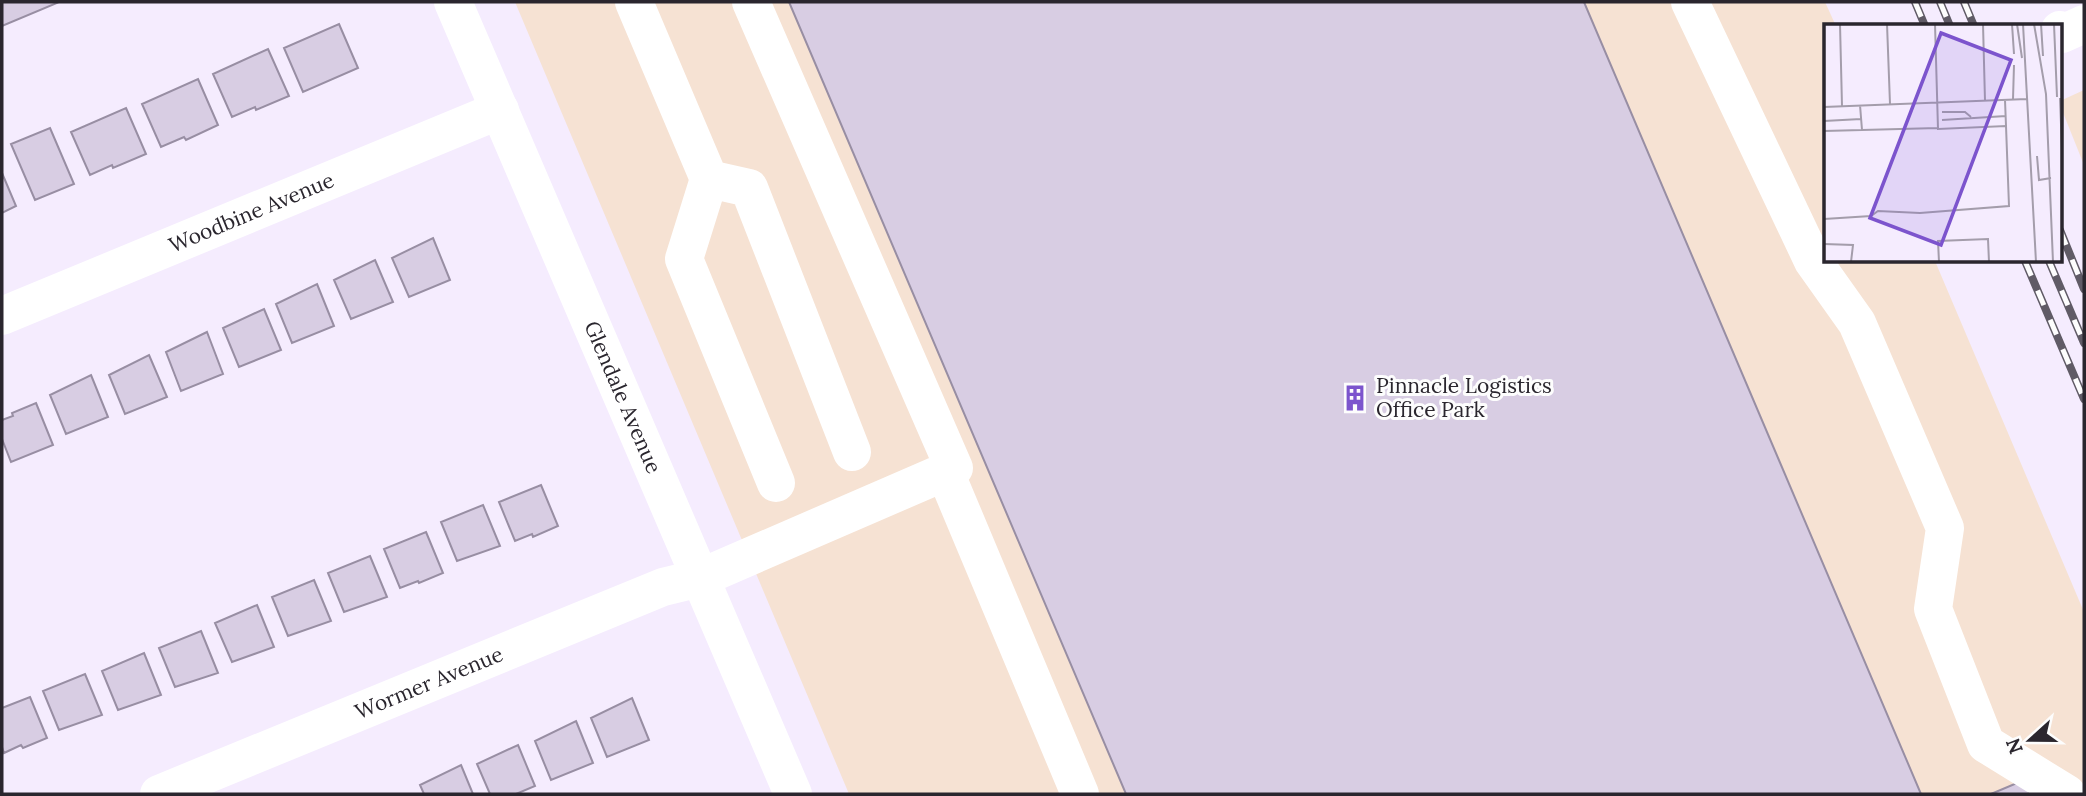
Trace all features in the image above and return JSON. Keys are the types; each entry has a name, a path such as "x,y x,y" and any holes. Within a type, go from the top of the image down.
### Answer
{"street":[{"name":"Glendale Avenue","path":"453,2 793,794"},
{"path":"634,2 709,179 684,259 776,484"},
{"path":"751,2 954,468 945,472 1080,794"},
{"path":"1690,2 1813,261 1857,323 1945,528 1933,609 1986,744 2067,794"},
{"name":"Woodbine Avenue","path":"2,316 500,110"},
{"path":"709,179 749,188 852,452"},
{"name":"Wormer Avenue","path":"159,794 663,587 700,578 945,472"}],"shaded area":[{"name":"Pinnacle Logistics Office Park","path":"515,2 1825,2 1835,24 1824,24 1824,262 1935,262 2084,612 2084,794 849,794"},
{"path":"2084,90 2084,165 2062,110 2062,100"}],"building":[{"path":"2,2 56,2 57,3 2,26"},
{"name":"Pinnacle Logistics Office Park","path":"789,2 1584,2 1921,794 1126,794"},
{"path":"339,24 358,68 303,92 284,48"},
{"path":"268,49 289,96 232,117 213,74"},
{"path":"198,79 218,125 186,140 184,137 161,147 142,104"},
{"path":"126,108 146,154 90,175 71,132"},
{"path":"50,128 74,184 35,200 11,144"},
{"path":"2,173 16,206 2,213"},
{"path":"433,238 450,280 409,297 392,258"},
{"path":"375,260 393,302 351,319 334,280"},
{"path":"317,284 334,326 292,343 276,304"},
{"path":"264,309 281,350 239,367 223,328"},
{"path":"207,332 223,374 181,391 166,352"},
{"path":"149,355 167,397 125,414 109,375"},
{"path":"91,375 108,417 66,434 50,395"},
{"path":"36,403 53,445 11,462 2,439 2,420"},
{"path":"541,485 558,526 533,537 532,534 515,541 499,502"},
{"path":"483,505 500,546 457,561 441,522"},
{"path":"426,532 443,573 400,588 384,549"},
{"path":"370,556 387,597 344,612 328,573"},
{"path":"314,580 331,621 288,636 272,597"},
{"path":"257,605 274,647 232,662 215,623"},
{"path":"201,631 218,673 175,687 159,648"},
{"path":"144,653 161,695 118,710 102,671"},
{"path":"85,674 102,715 59,730 43,691"},
{"path":"30,697 47,738 4,753 2,708"},
{"path":"632,698 649,740 607,757 591,718"},
{"path":"576,721 593,763 551,780 535,741"},
{"path":"518,745 535,786 516,794 490,794 477,764"},
{"path":"461,765 473,794 424,794 420,785"},
{"path":"2024,780 2030,794 1991,794"}],"railway":[{"path":"1915,2 1924,24"},
{"path":"1940,2 1949,24"},
{"path":"1964,2 1973,24"},
{"path":"2062,235 2084,289"},
{"path":"2025,262 2084,399"},
{"path":"2049,262 2084,343"}],"place":[{"name":"Pinnacle Logistics Office Park","path":"1355,398"}]}
